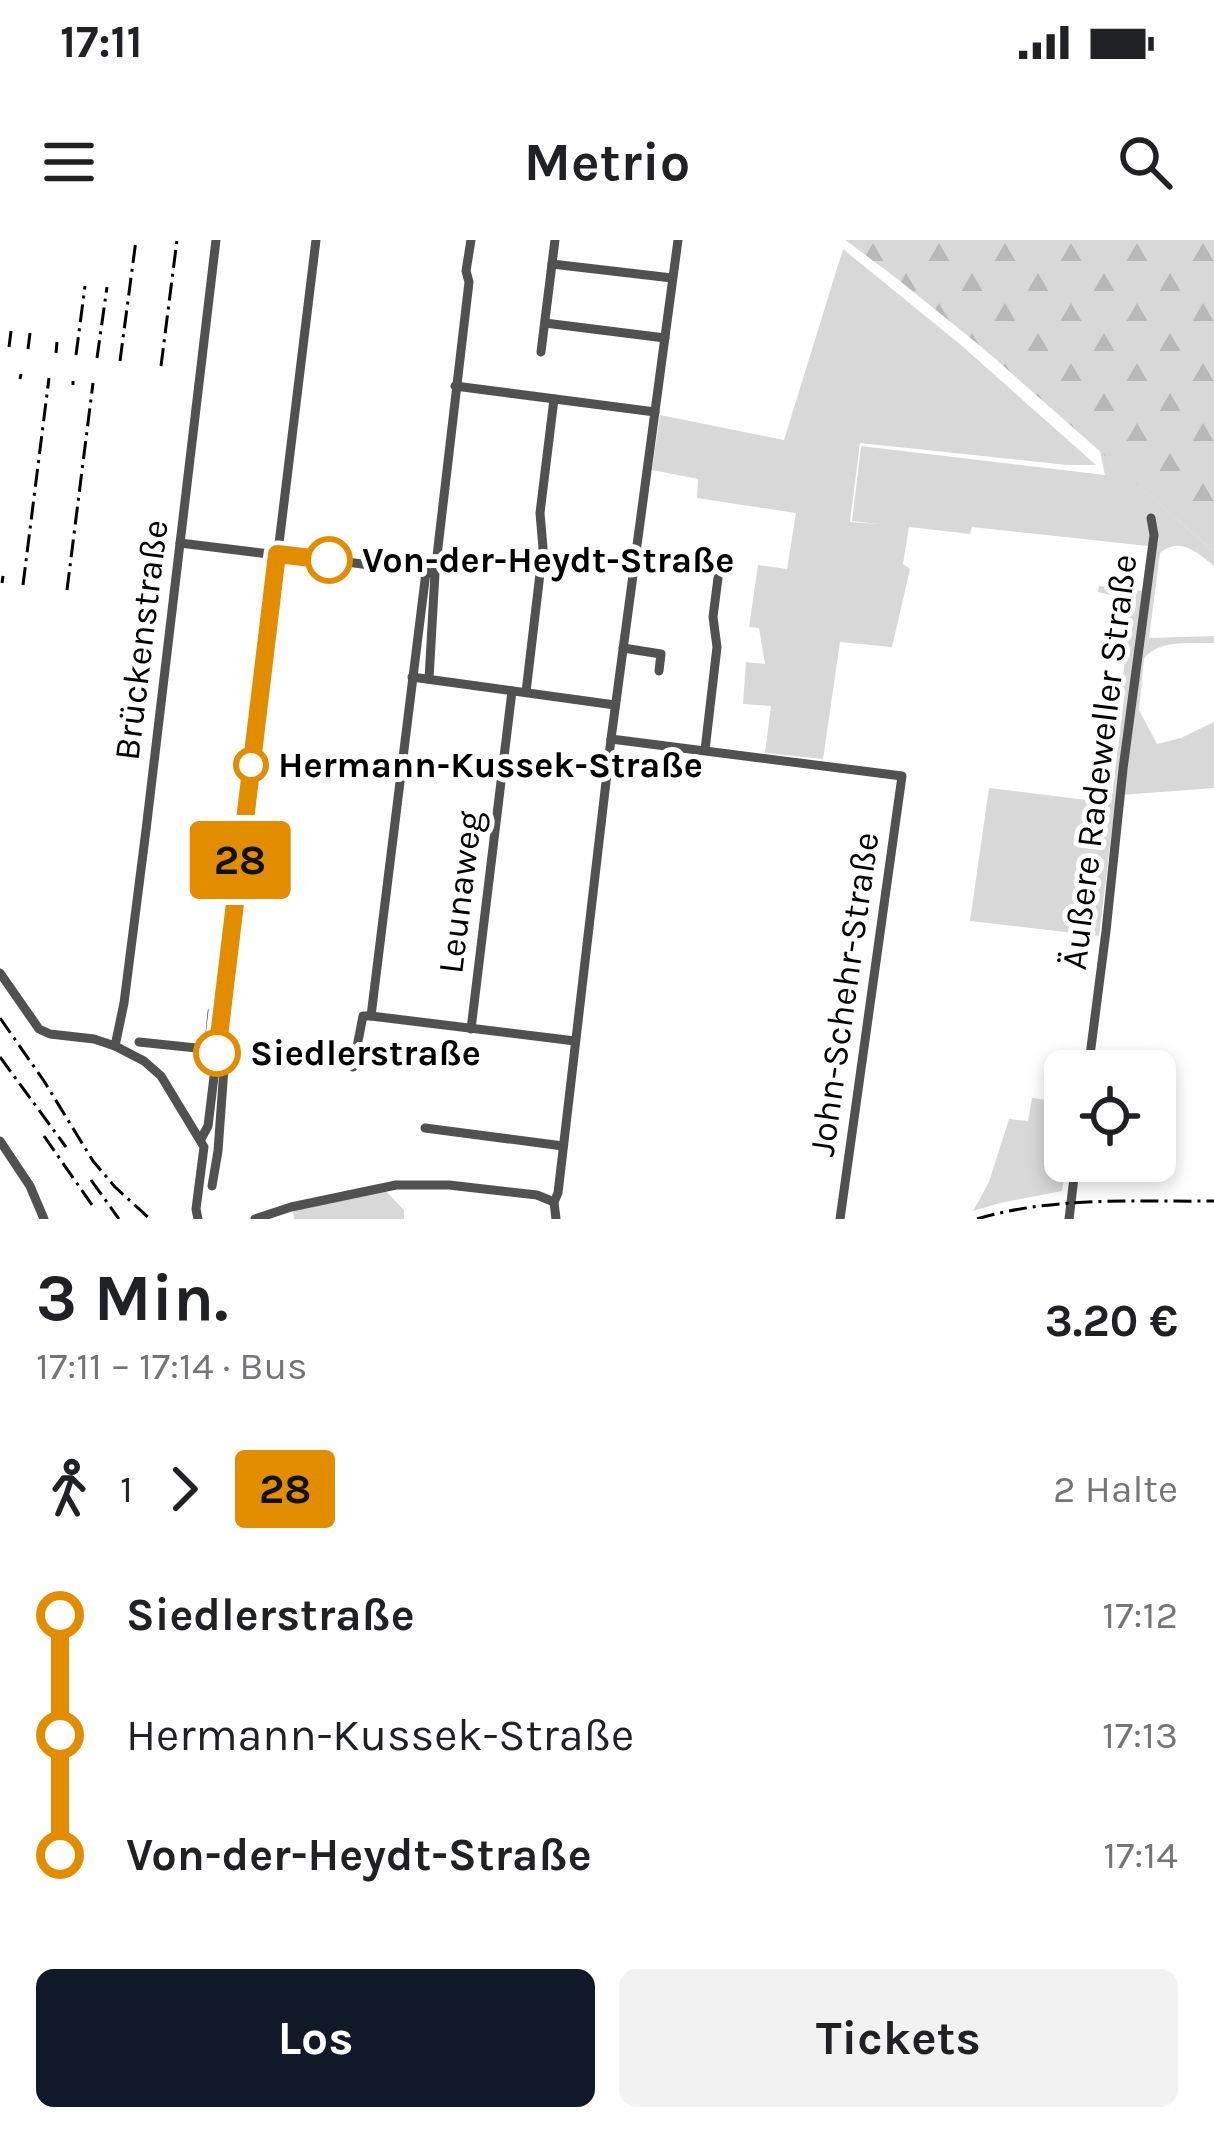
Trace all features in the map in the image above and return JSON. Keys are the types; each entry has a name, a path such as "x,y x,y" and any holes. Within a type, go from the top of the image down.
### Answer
{"street":[{"name":"Brückenstraße","path":"115,1046 216,240"},
{"path":"201,1139 208,1126 316,240"},
{"path":"371,1016 471,240"},
{"path":"541,352 555,240"},
{"path":"556,1219 554,1202 610,739 677,240"},
{"path":"552,264 672,278"},
{"path":"545,323 665,338"},
{"path":"454,386 655,412"},
{"path":"526,692 554,399"},
{"name":"Äußere Radeweller Straße","path":"1091,1050 1154,535 1151,518"},
{"path":"180,543 430,573"},
{"path":"429,680 430,573"},
{"path":"610,739 706,750 717,647 713,617 718,578"},
{"path":"623,648 662,654 659,671"},
{"path":"412,677 615,705"},
{"name":"Leunaweg","path":"471,1029 512,691"},
{"name":"John-Schehr-Straße","path":"706,750 902,776 840,1219"},
{"path":"0,974 39,1029 94,1039 153,1067 204,1147 198,1219"},
{"path":"139,1042 206,1049 212,1012 230,999 212,1186"},
{"path":"353,1067 363,1016 574,1041"},
{"path":"425,1128 563,1146"},
{"path":"0,1141 30,1186 44,1219"},
{"path":"1069,1219 1073,1182"},
{"path":"255,1219 396,1185 449,1185 537,1195 554,1202"}],"green space":[{"path":"845,240 1214,240 1214,552 984,349"},
{"path":"843,249 961,345 1096,465 860,443 850,522 879,524 852,521 861,446 1105,475 1100,451 1214,552 1214,566 1181,546 1160,553 1149,638 1214,636 1214,643 1176,644 1150,653 1144,659 1139,710 1157,744 1214,722 1214,788 1121,795 1115,805 1099,936 970,921 989,788 1111,803 1129,631 1119,619 1123,598 1098,592 1099,586 1142,591 1148,546 972,527 970,534 909,527 903,564 910,569 892,647 840,642 823,759 765,753 771,706 743,704 746,662 765,664 759,628 749,627 758,565 787,569 796,513 697,498 698,479 652,470 660,415 784,440"},
{"path":"1032,1098 1044,1099 1044,1182 1064,1182 1062,1191 973,1211 989,1182 1009,1119 1028,1121"},
{"path":"384,1189 404,1210 404,1219 294,1219 293,1209"}],"railway":[{"path":"120,361 136,240"},
{"path":"161,366 177,240"},
{"path":"76,355 85,286"},
{"path":"97,358 107,287"},
{"path":"9,347 11,331"},
{"path":"28,349 30,333"},
{"path":"56,353 57,342"},
{"path":"20,379 21,374"},
{"path":"23,585 49,378"},
{"path":"67,590 93,383"},
{"path":"2,583 3,576"},
{"path":"0,1018 93,1161 150,1219"},
{"path":"0,1057 66,1147"},
{"path":"44,1136 92,1205"},
{"path":"91,1180 119,1219"},
{"path":"977,1219 1065,1203 1214,1201"}],"bus line":[{"name":"28","path":"217,1053 277,554 329,560"}],"place":[{"name":"Von-der-Heydt-Straße","path":"329,560"},
{"name":"Hermann-Kussek-Straße","path":"251,765"},
{"name":"Siedlerstraße","path":"217,1053"}]}
